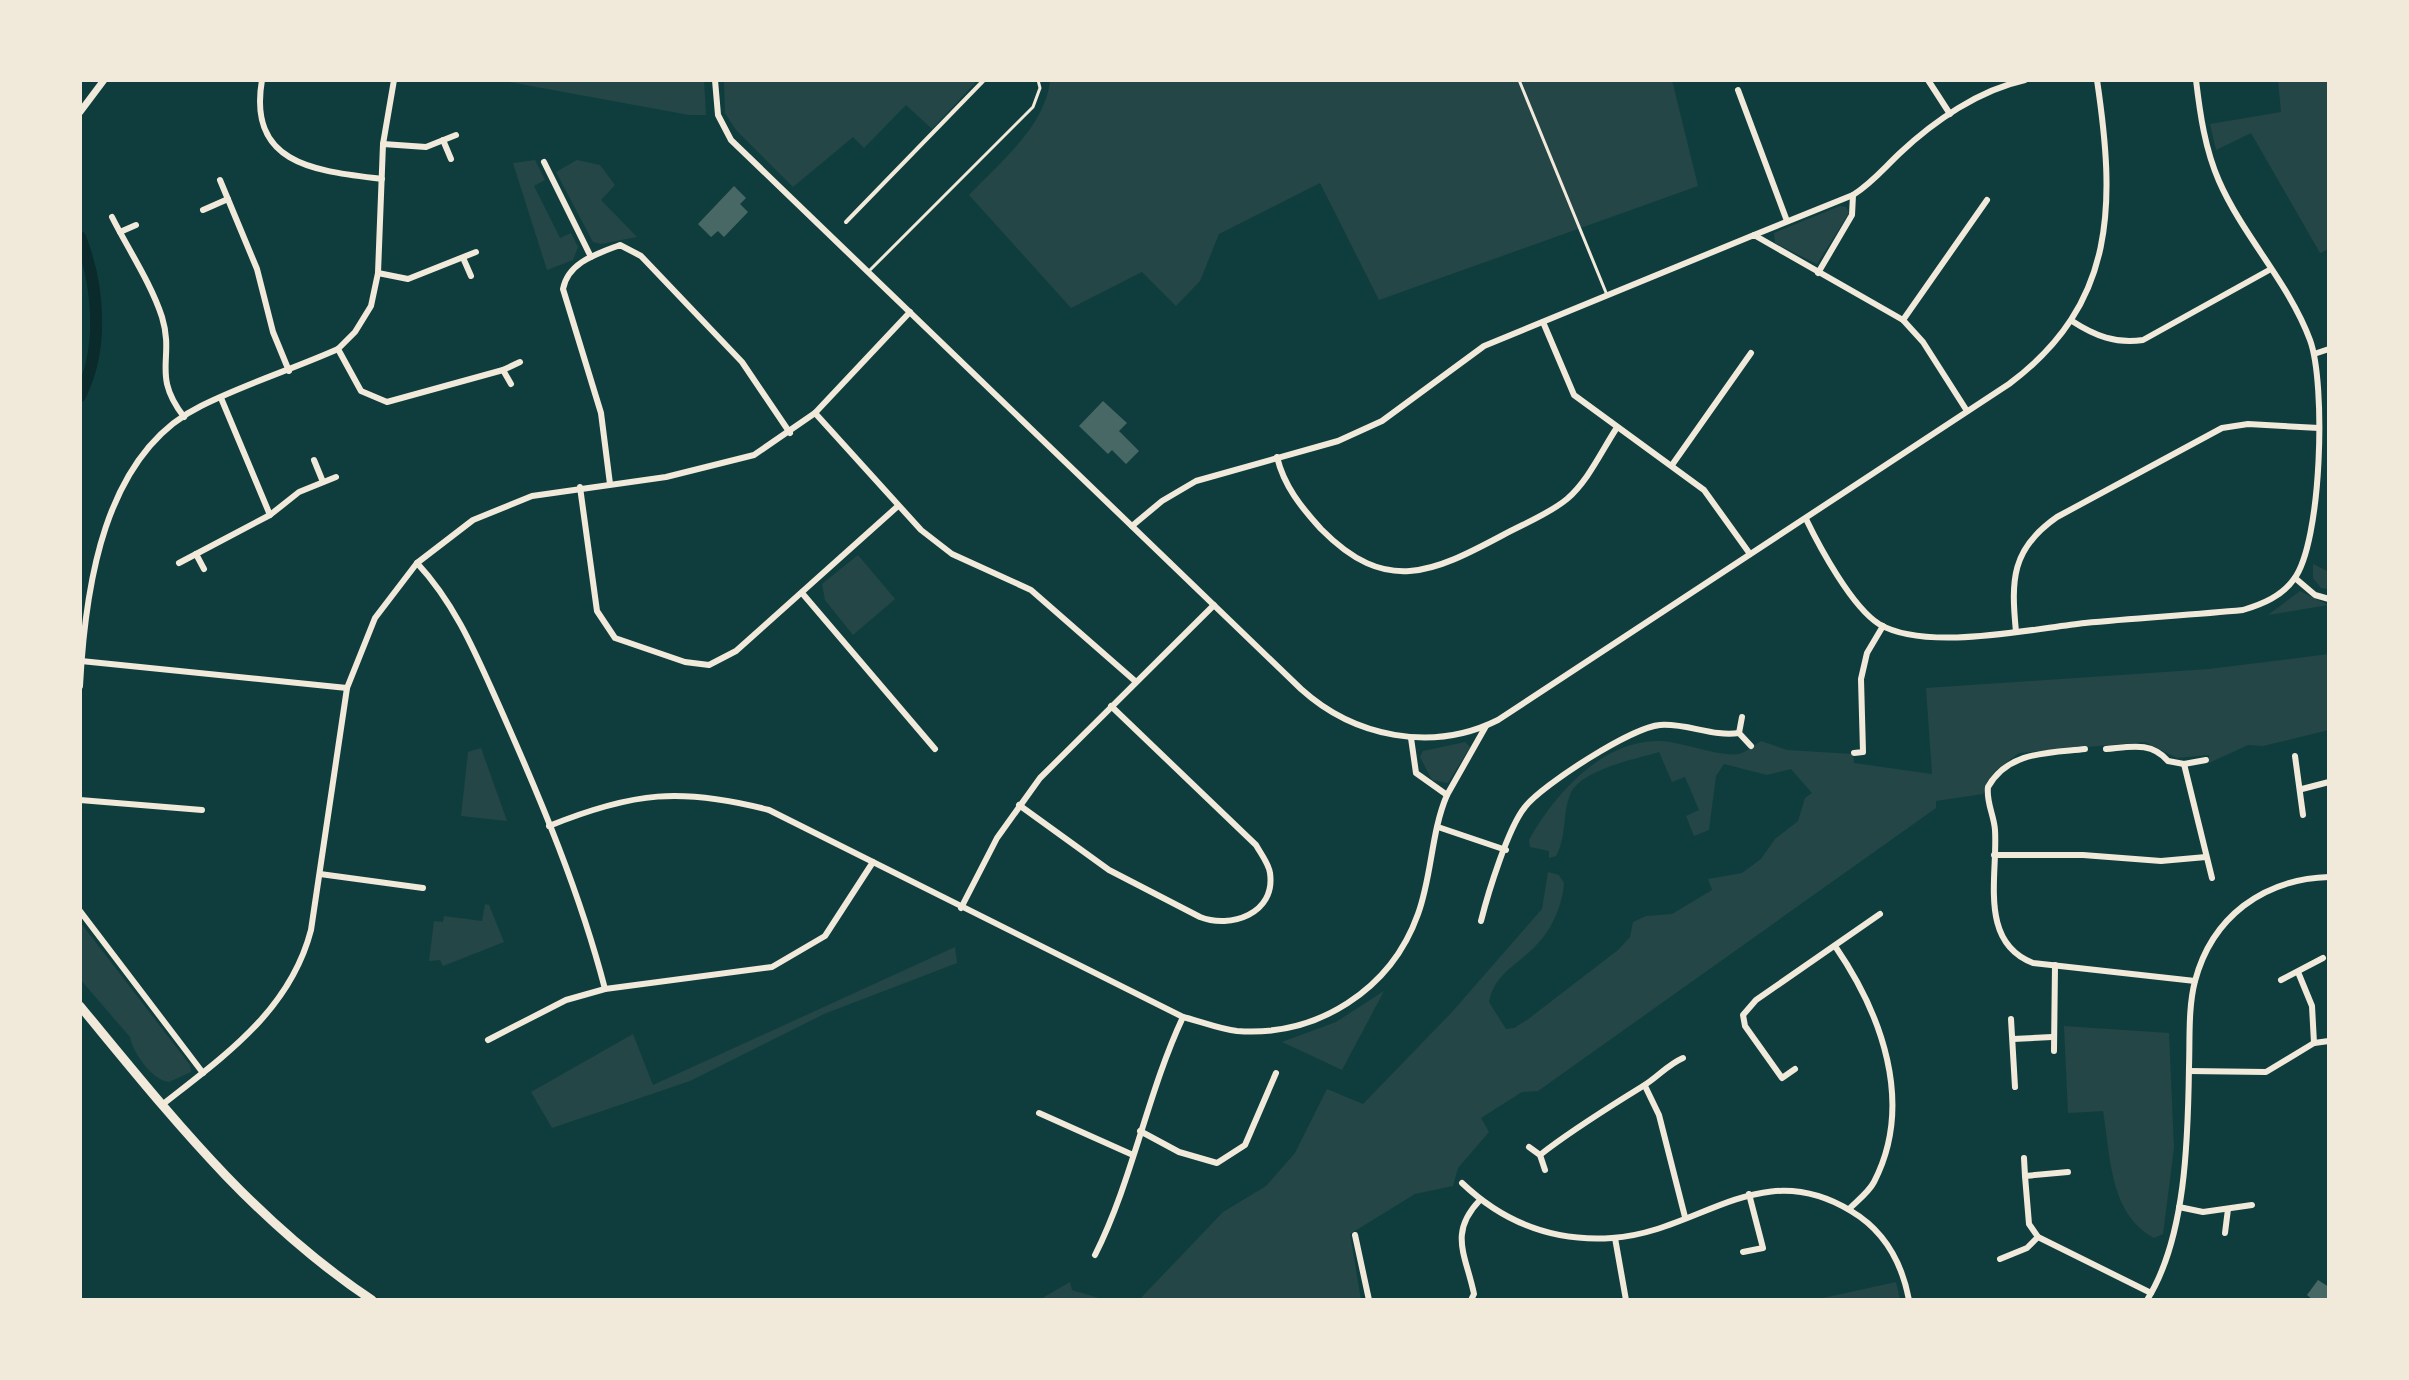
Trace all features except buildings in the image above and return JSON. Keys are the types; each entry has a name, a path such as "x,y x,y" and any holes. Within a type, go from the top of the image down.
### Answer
{"main road":[{"path":"80,1006 162,1105 255,1208 310,1256 372,1300"}],"street":[{"path":"80,112 104,80"},
{"path":"262,80 258,98 261,120 276,148 302,166 382,179"},
{"path":"80,686 81,661 100,548 122,489 159,438 184,417 221,398 338,349 355,332 371,306 378,273 383,144 394,80"},
{"path":"715,80 718,115 731,140 1214,605 1322,707 1363,727 1411,738 1442,736 1486,726 1806,519 2023,374 2049,351 2072,321 2096,264 2109,203 2109,157 2097,80"},
{"path":"846,222 984,80"},
{"path":"1928,80 1950,114"},
{"path":"1132,526 1162,501 1196,481 1338,441 1382,421 1421,396 1470,353 1853,195 1873,183 1902,151 1950,114 1989,91 2025,80"},
{"path":"1806,519 1850,592 1883,626 1907,635 1933,638 2016,632 2243,610 2264,603 2295,578 2310,544 2320,396 2314,354 2304,326 2229,200 2213,165 2196,80"},
{"path":"1738,90 1787,221"},
{"path":"383,144 426,147 456,135"},
{"path":"443,140 451,159"},
{"path":"544,162 591,257"},
{"path":"220,180 257,269 273,332 289,371"},
{"path":"1818,273 1852,215 1853,195"},
{"path":"203,210 228,199"},
{"path":"1903,320 1987,200"},
{"path":"112,217 163,321 165,383 169,397 184,417"},
{"path":"120,232 136,225"},
{"path":"1754,235 1903,320 1923,342 1967,411"},
{"path":"610,484 601,413 563,289 570,271 591,257 620,245 641,256 742,362 790,433"},
{"path":"378,273 408,279 464,260 476,252"},
{"path":"464,260 471,276"},
{"path":"2072,321 2097,336 2124,343 2143,340 2271,269"},
{"path":"162,1105 265,1018 289,986 305,953 320,874 347,688 375,618 417,563 456,531 492,511 532,496 666,477 754,455 815,413 910,312"},
{"path":"1543,322 1574,395 1616,429 1672,465 1714,501 1750,554"},
{"path":"338,349 361,391 387,402 503,370 520,362"},
{"path":"2314,354 2329,349"},
{"path":"1672,465 1751,353"},
{"path":"503,370 511,384"},
{"path":"221,398 270,515"},
{"path":"815,413 898,506 952,554 1031,590 1053,605 1135,681"},
{"path":"2016,632 2013,590 2018,563 2036,533 2057,517 2222,428 2248,424 2319,428"},
{"path":"1277,457 1289,489 1342,549 1368,564 1413,572 1452,562 1560,504 1581,484 1616,429"},
{"path":"2318,448 2329,449"},
{"path":"314,460 323,482"},
{"path":"179,563 270,515 299,492 336,477"},
{"path":"580,487 597,611 615,638 685,662 709,665 726,659 898,506"},
{"path":"196,554 204,569"},
{"path":"417,563 438,585 460,619 549,826 591,938 605,989"},
{"path":"2295,578 2315,595 2329,599"},
{"path":"802,593 935,749"},
{"path":"961,908 1019,805 1040,778 1214,605"},
{"path":"1854,753 1863,752 1864,664 1883,626"},
{"path":"81,661 347,688"},
{"path":"1019,805 1109,870 1200,917 1215,923 1228,923 1253,913 1269,889 1270,873 1256,845 1111,706"},
{"path":"1739,733 1742,717"},
{"path":"1481,921 1493,878 1523,809 1536,796 1601,750 1635,732 1661,725 1739,733 1751,746"},
{"path":"549,826 620,801 678,794 704,795 769,810 1183,1017 1233,1031 1270,1032 1304,1024 1347,1005 1381,976 1407,942 1425,893 1447,795 1486,726"},
{"path":"1411,738 1416,773 1428,785 1447,795"},
{"path":"2106,749 2143,746 2158,749 2168,761 2184,764 2206,760"},
{"path":"2085,749 2024,756 1991,781 1987,794 1995,830 1994,901 1999,932 2023,959 2195,981"},
{"path":"2295,756 2302,789 2303,815"},
{"path":"2184,764 2212,878"},
{"path":"2302,789 2329,782"},
{"path":"80,800 202,810"},
{"path":"1438,827 1506,850"},
{"path":"1994,855 2083,855 2161,861 2206,857"},
{"path":"488,1040 566,1000 605,989 772,967 825,936 846,909 873,862"},
{"path":"320,874 423,888"},
{"path":"2024,1158 2029,1224 2038,1237 2149,1297 2166,1263 2179,1207 2195,981 2205,954 2228,917 2275,886 2329,877"},
{"path":"80,911 203,1073"},
{"path":"1795,1069 1782,1078 1745,1026 1743,1015 1756,1000 1880,914"},
{"path":"1835,946 1876,1016 1889,1073 1891,1123 1884,1152 1873,1185 1849,1209"},
{"path":"2281,980 2323,958"},
{"path":"2054,1051 2055,965"},
{"path":"2298,972 2312,1006 2314,1043"},
{"path":"1095,1255 1116,1213 1159,1070 1183,1017"},
{"path":"2011,1019 2015,1087"},
{"path":"2013,1039 2052,1037"},
{"path":"2189,1071 2266,1072 2314,1043 2329,1041"},
{"path":"1540,1155 1624,1095 1645,1086 1669,1063 1683,1058"},
{"path":"1140,1131 1179,1152 1217,1163 1245,1145 1276,1073"},
{"path":"1645,1086 1659,1115 1685,1217"},
{"path":"1039,1113 1133,1155"},
{"path":"1529,1147 1540,1155 1545,1170"},
{"path":"2025,1176 2068,1172"},
{"path":"1462,1183 1480,1200 1539,1232 1615,1238 1749,1194 1807,1192 1849,1209 1871,1226 1894,1253 1909,1300"},
{"path":"1743,1252 1763,1248 1749,1194"},
{"path":"1471,1300 1474,1294 1460,1236 1469,1212 1480,1200"},
{"path":"2179,1207 2203,1212 2252,1205"},
{"path":"2225,1233 2228,1209"},
{"path":"1355,1235 1369,1300"},
{"path":"2000,1259 2027,1248 2038,1237"},
{"path":"1615,1238 1626,1300"}],"lane":[{"path":"869,271 1033,107 1040,88 1038,80"},
{"path":"1519,80 1607,297"}],"path":[{"path":"80,308 80,332"}],"shaded area":[{"path":"498,80 704,80 706,115 689,115"},
{"path":"724,80 975,80 975,83 932,129 906,105 864,148 853,137 793,187 736,130 725,113"},
{"path":"1050,80 1672,80 1698,186 1379,300 1320,183 1219,234 1200,281 1176,306 1142,272 1071,308 969,195 1031,128 1047,97"},
{"path":"2278,80 2329,80 2329,249 2320,253 2251,133 2216,150 2210,124 2281,112"},
{"path":"535,160 545,180 534,186 560,238 571,233 578,247 573,260 547,270 513,163"},
{"path":"577,160 600,165 615,185 601,200 637,237 601,244 593,242 556,172"},
{"path":"1840,206 1846,207 1849,213 1817,264 1775,243 1774,233"},
{"path":"858,555 895,599 853,635 825,600 822,584"},
{"path":"2313,564 2329,572 2329,589 2321,588 2313,578"},
{"path":"2300,591 2328,605 2268,615"},
{"path":"2329,654 2329,730 2263,746 2248,745 2209,763 2209,755 2177,758 2145,742 2019,753 1995,771 1983,794 1936,801 1936,808 1538,1091 1522,1092 1481,1118 1489,1132 1458,1168 1453,1186 1415,1194 1350,1234 1361,1300 1139,1300 1223,1212 1266,1186 1295,1153 1327,1089 1363,1104 1452,1012 1542,909 1548,872 1559,875 1564,883 1553,922 1533,949 1503,975 1492,991 1489,1002 1506,1029 1527,1020 1618,950 1630,937 1633,922 1646,916 1672,914 1712,890 1708,879 1742,873 1761,859 1775,839 1798,821 1805,798 1812,793 1791,769 1767,775 1724,764 1716,776 1709,830 1694,836 1686,816 1699,810 1685,777 1672,782 1659,752 1609,767 1584,779 1570,795 1562,841 1556,856 1549,858 1549,851 1530,847 1529,840 1539,823 1566,788 1582,773 1619,749 1660,741 1739,754 1761,741 1787,750 1853,754 1854,763 1932,774 1926,688 2209,669"},
{"path":"1465,742 1470,747 1448,783 1432,780 1420,757 1423,751"},
{"path":"481,748 507,821 461,816 468,752"},
{"path":"485,904 489,905 504,942 443,966 440,960 429,961 434,921 443,922 444,916 482,921"},
{"path":"80,922 190,1065 191,1072 169,1082 150,1071 139,1058 130,1037 80,979"},
{"path":"955,947 957,963 824,1014 690,1081 552,1128 531,1092 633,1034 653,1085"},
{"path":"1384,991 1342,1070 1282,1042 1336,1022"},
{"path":"2064,1026 2169,1033 2174,1148 2163,1234 2154,1238 2139,1227 2120,1199 2103,1111 2068,1113"},
{"path":"1070,1282 1072,1290 1105,1300 1039,1300"},
{"path":"1896,1282 1900,1300 1814,1300"}],"waterway":[{"path":"80,237 91,276 96,317 93,358 80,396"}]}
